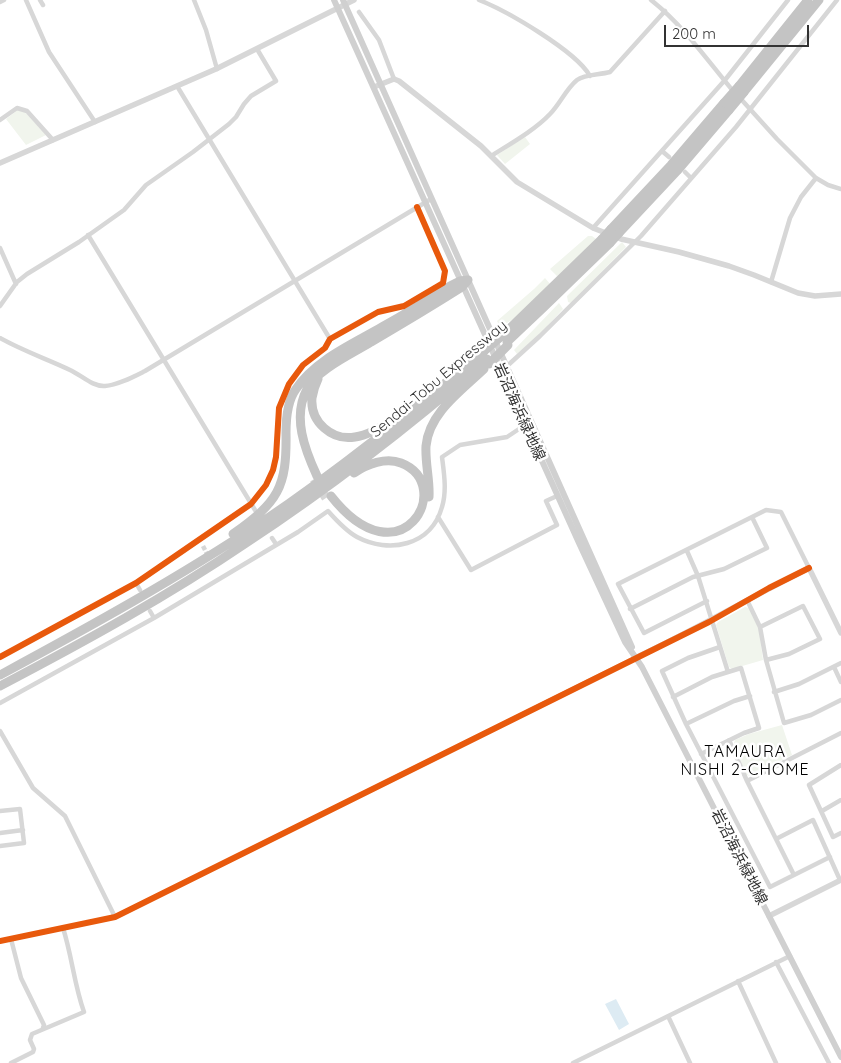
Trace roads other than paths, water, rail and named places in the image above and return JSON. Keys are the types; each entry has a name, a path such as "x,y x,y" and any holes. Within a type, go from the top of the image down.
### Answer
{"highway":[{"name":"Sendai-Tobu Expressway","path":"742,89 808,0"},
{"name":"Sendai-Tobu Expressway","path":"506,340 544,307 606,241 671,165 727,107 818,0"},
{"name":"Sendai-Tobu Expressway","path":"0,686 100,632 207,569 350,470 447,393 487,358 606,241"},
{"path":"304,380 296,406 296,427 301,449 316,478 305,446 300,415 302,401 308,387 332,366 464,283"},
{"path":"139,594 241,528 270,503 278,490 285,469 286,426 294,391 316,368 334,355 464,283"},
{"name":"Sendai-Tobu Expressway","path":"0,675 261,522 304,493 487,358"},
{"path":"319,376 312,397 316,418 324,429 329,432 342,437 355,437 369,433 388,422 487,358"},
{"path":"207,569 277,528 366,466 390,460 407,466 420,480 424,500 420,512 413,522 396,532 373,530 358,522 329,497 348,521 361,530 374,535 392,537 402,535 413,528 422,519 428,501 426,446 432,424 487,358"}],"main road":[{"name":"岩沼海浜緑地線","path":"334,0 377,85"},
{"name":"岩沼海浜緑地線","path":"344,2 377,85 525,425 625,642 636,657"},
{"name":"岩沼海浜緑地線","path":"464,283 532,420 636,657 841,1057"}],"street":[{"path":"0,2 4,0"},
{"path":"26,0 49,52 94,122"},
{"path":"194,0 206,30 217,69"},
{"path":"0,163 217,69 338,8 344,2 354,0"},
{"path":"479,0 502,9 568,53 582,65 590,76"},
{"path":"650,0 665,11 686,32 750,109 816,178 828,185 841,189"},
{"path":"592,228 725,80 788,0"},
{"path":"506,367 540,336 634,242 750,109 837,0"},
{"path":"490,156 526,133 550,114 576,81 610,72 665,11"},
{"path":"360,12 379,40 394,79"},
{"path":"0,306 16,284 27,274 124,210 146,185 193,152 236,117 251,96 276,81 257,49"},
{"path":"377,85 394,79 399,81 490,156 526,189 592,228 620,239 679,252 721,264 806,295 841,294"},
{"path":"177,86 330,339"},
{"path":"0,120 17,108 27,111 53,140"},
{"path":"662,151 669,157"},
{"path":"685,172 691,178"},
{"path":"771,282 790,218 801,196 816,178"},
{"path":"0,338 71,370 96,384 105,386 133,377 428,201"},
{"path":"0,657 136,583 251,504 266,485 273,470 276,457 279,408 282,396 296,373 325,348 330,339 378,312 404,306 443,282 445,271 417,207"},
{"path":"88,234 255,510"},
{"path":"0,248 16,284"},
{"path":"0,704 154,618 328,511 356,536 378,545 388,547 414,541 431,528 438,517 444,499 442,457 460,445 507,437 532,420"},
{"path":"438,517 471,570 557,525 546,501 557,496"},
{"path":"707,601 644,633 618,584 766,510 781,512 841,633"},
{"path":"630,609 698,576 724,570 767,548 752,517"},
{"path":"272,538 276,544"},
{"path":"199,540 203,546"},
{"path":"686,550 707,601 728,672"},
{"path":"0,941 115,917 712,620 809,568"},
{"path":"217,572 221,578"},
{"path":"136,583 139,594"},
{"path":"747,600 760,627 766,660 784,723 811,715 841,700"},
{"path":"760,627 803,606 820,639 789,654 766,660"},
{"path":"150,611 154,618"},
{"path":"720,647 688,658 662,671 686,724 770,887 830,857"},
{"path":"774,692 800,684 841,663"},
{"path":"834,667 841,682"},
{"path":"673,697 712,677 742,668 759,728 701,754"},
{"path":"686,724 734,701 750,696"},
{"path":"0,731 33,788 65,816 115,917"},
{"path":"747,781 841,733"},
{"path":"729,740 747,781 794,875"},
{"path":"841,765 809,785 832,837 841,833"},
{"path":"822,812 841,800"},
{"path":"0,811 20,809 24,843 0,846"},
{"path":"769,916 841,880 813,820 776,838"},
{"path":"0,833 23,830"},
{"path":"11,1063 33,1052 34,1049 30,1036 43,1028 84,1012 78,996 70,949 63,928"},
{"path":"11,939 21,978 44,1025 43,1028"},
{"path":"573,1063 790,956"},
{"path":"776,962 829,1063"},
{"path":"738,981 776,1063"},
{"path":"668,1016 690,1063"}],"tunnel":[{"path":"314,479 326,498"},
{"path":"203,546 209,558"}],"district":[{"name":"TAMAURA NISHI 2-CHOME","path":"745,761"}]}
